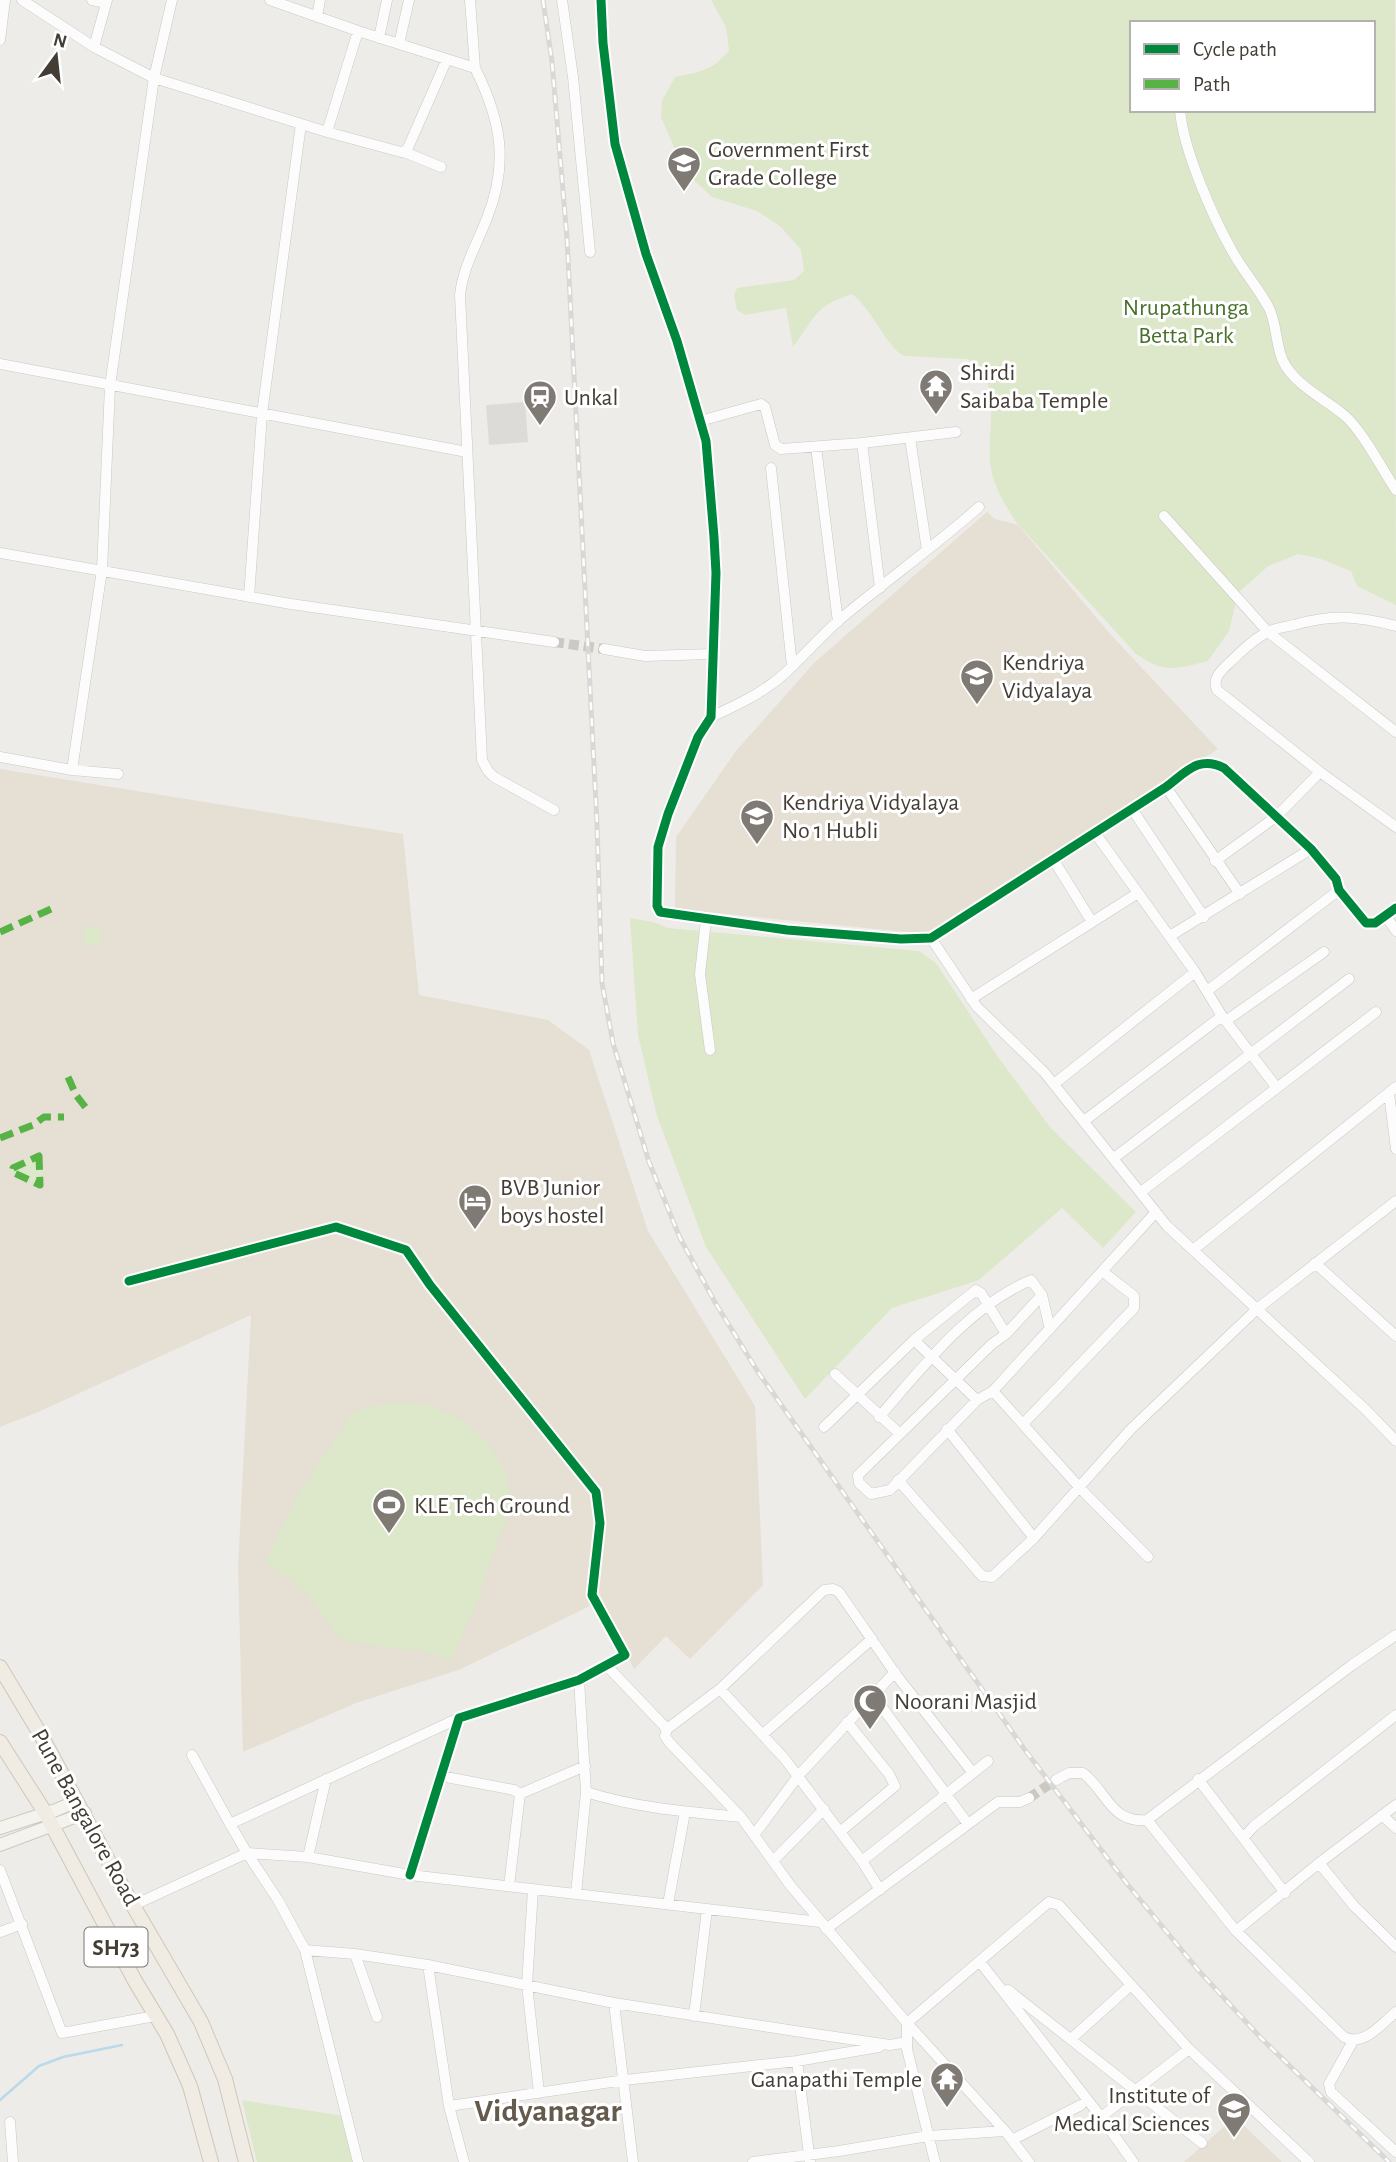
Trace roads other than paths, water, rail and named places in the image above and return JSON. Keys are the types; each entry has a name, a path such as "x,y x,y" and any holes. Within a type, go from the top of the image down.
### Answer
{"main road":[{"name":"Pune Bangalore Road","path":"0,1667 208,2035 225,2079 246,2162"},
{"name":"Pune Bangalore Road","path":"0,1742 49,1820 173,2046 190,2086 211,2162"},
{"path":"0,1844 81,1807"},
{"path":"0,1828 49,1820"}],"street":[{"path":"0,40 5,0"},
{"path":"22,0 94,47 154,78 327,132 404,152 441,167"},
{"path":"92,0 106,2 94,47"},
{"path":"72,769 102,570 110,386 154,78 172,0"},
{"path":"270,0 475,68"},
{"path":"317,17 320,0"},
{"path":"379,38 387,0"},
{"path":"399,44 409,0"},
{"path":"470,0 475,68 489,96 501,157 498,182 488,216 464,271 462,282 467,452 484,765 494,777 554,810"},
{"path":"562,0 573,77 590,252"},
{"path":"601,0 603,43 615,144 646,254 677,341 706,441 716,573 711,717 698,737 658,847 656,881 657,906 660,912 787,930 901,939 931,938 1199,763 1215,764 1224,768 1277,816 1311,849 1336,879 1339,890 1366,923 1372,924 1396,908"},
{"path":"327,132 358,31"},
{"path":"404,152 447,59"},
{"path":"1180,112 1181,128 1212,209 1232,251 1268,306 1276,324 1279,346 1286,366 1306,389 1346,417 1396,490"},
{"path":"249,597 262,414 301,124"},
{"path":"0,364 467,452"},
{"path":"700,421 761,404 765,407 777,446 781,449 910,439 956,432"},
{"path":"910,439 927,550"},
{"path":"862,443 880,588"},
{"path":"816,447 838,622"},
{"path":"771,468 792,666"},
{"path":"711,717 750,699 792,666 838,622 979,507"},
{"path":"1164,516 1268,632 1396,732"},
{"path":"0,553 249,597 478,633 554,642"},
{"path":"1396,626 1334,616 1268,632 1247,646 1215,680 1217,690 1320,772 1396,827"},
{"path":"604,649 645,656 712,654"},
{"path":"0,757 118,775"},
{"path":"1215,861 1277,816 1320,772"},
{"path":"1166,787 1240,894"},
{"path":"1132,809 1204,916"},
{"path":"1095,833 1277,1088"},
{"path":"1170,936 1311,849"},
{"path":"1053,859 1092,922"},
{"path":"1207,991 1339,890"},
{"path":"971,999 1139,893"},
{"path":"1386,916 1396,930"},
{"path":"706,920 700,974 710,1050"},
{"path":"931,938 971,999 1054,1084 1167,1226 1396,1440"},
{"path":"1084,1121 1225,1018 1324,951"},
{"path":"1054,1084 1195,972"},
{"path":"1114,1158 1349,979"},
{"path":"1141,1192 1376,1012"},
{"path":"1392,1090 1396,1149"},
{"path":"1193,1250 1392,1090"},
{"path":"898,1479 985,1578 996,1574 1034,1538 1131,1429 1257,1309 1396,1201"},
{"path":"1042,1295 1006,1334 858,1477 863,1489 871,1494 890,1490 977,1400 993,1391 1156,1212"},
{"path":"129,1281 335,1227 407,1250 430,1285 596,1492 600,1522 592,1595 625,1655 579,1680 458,1718 230,1824"},
{"path":"1315,1264 1396,1336"},
{"path":"1023,1423 1135,1308 1133,1296 1102,1271"},
{"path":"879,1417 932,1357 987,1304 1031,1280 1042,1295 1050,1329"},
{"path":"824,1427 914,1340 975,1291 980,1292 1006,1334"},
{"path":"914,1340 977,1400"},
{"path":"835,1374 900,1434"},
{"path":"993,1391 1080,1488 1149,1557"},
{"path":"947,1429 1034,1538"},
{"path":"973,1773 895,1672 839,1592 833,1589 824,1590 720,1689 667,1728 665,1736 741,1817 823,1925 907,2024 1006,2131 1028,2162"},
{"path":"1056,1780 1069,1773 1080,1772 1093,1782 1118,1813 1138,1821 1147,1820 1198,1779 1396,1635"},
{"path":"762,1735 872,1639"},
{"path":"607,1666 667,1728"},
{"path":"754,1835 798,1776 895,1672"},
{"path":"576,1894 586,1792 579,1680"},
{"path":"720,1689 798,1776 841,1831 880,1890"},
{"path":"873,1695 968,1824"},
{"path":"1244,1837 1254,1826 1396,1715"},
{"path":"410,1875 458,1718"},
{"path":"841,1831 895,1786 847,1722"},
{"path":"192,1755 305,1950 358,2162"},
{"path":"862,1861 988,1761"},
{"path":"520,1794 585,1766"},
{"path":"441,1776 514,1790 520,1794"},
{"path":"308,1857 326,1779"},
{"path":"1198,1779 1285,1893"},
{"path":"586,1792 605,1798 685,1812 741,1817"},
{"path":"509,1886 520,1794"},
{"path":"134,1905 247,1853 308,1857 410,1875 668,1904 823,1925 880,1890 998,1802 1020,1802 1029,1798"},
{"path":"1236,1931 1396,1805"},
{"path":"773,1861 824,1809"},
{"path":"668,1904 685,1812"},
{"path":"1382,1815 1396,1828"},
{"path":"1147,1820 1236,1931 1335,2029 1353,2041 1361,2040 1396,2012"},
{"path":"1319,1863 1354,1906 1396,1947"},
{"path":"0,1870 62,2032 155,2015"},
{"path":"533,1889 527,1985 539,2093"},
{"path":"935,2162 907,2042 907,2024 1049,1902 1059,1905 1189,2049 1309,2162"},
{"path":"694,2016 706,1909"},
{"path":"0,1932 22,1924"},
{"path":"305,1950 428,1965 614,2003 890,2045"},
{"path":"355,1954 377,2017"},
{"path":"980,1962 1133,2162"},
{"path":"428,1965 449,2106 464,2162"},
{"path":"996,1981 1202,2143"},
{"path":"1071,2039 1131,1985"},
{"path":"614,2003 634,2162"},
{"path":"1353,2041 1329,2084 1331,2092 1396,2152"},
{"path":"449,2106 625,2080 797,2061 907,2042"},
{"path":"1101,2117 1189,2049"},
{"path":"797,2061 809,2158"},
{"path":"1012,2140 1081,2105"},
{"path":"10,2122 13,2162"},
{"path":"753,2162 809,2158 928,2136 1006,2131"}],"waterway":[{"path":"0,2100 39,2066 63,2057 122,2045"}],"tunnel":[{"path":"554,642 604,649"},
{"path":"1029,1798 1056,1780"}],"railway":[{"path":"543,0 552,62 567,238 597,824 602,983 613,1043 649,1162 680,1238 758,1372 1025,1750 1128,1885 1199,1971 1261,2038 1389,2162"}],"place":[{"name":"Government First Grade College","path":"684,193"},
{"name":"Shirdi Saibaba Temple","path":"936,416"},
{"name":"Unkal","path":"540,427"},
{"name":"Kendriya Vidyalaya","path":"977,706"},
{"name":"Kendriya Vidyalaya No 1 Hubli","path":"757,846"},
{"name":"BVB Junior boys hostel","path":"475,1231"},
{"name":"KLE Tech Ground","path":"389,1535"},
{"name":"Noorani Masjid","path":"870,1731"},
{"name":"Ganapathi Temple","path":"947,2109"},
{"name":"Institute of Medical Sciences","path":"1234,2139"}],"district":[{"name":"Vidyanagar","path":"548,2110"}],"park label":[{"name":"Nrupathunga Betta Park","path":"1186,321"}]}
